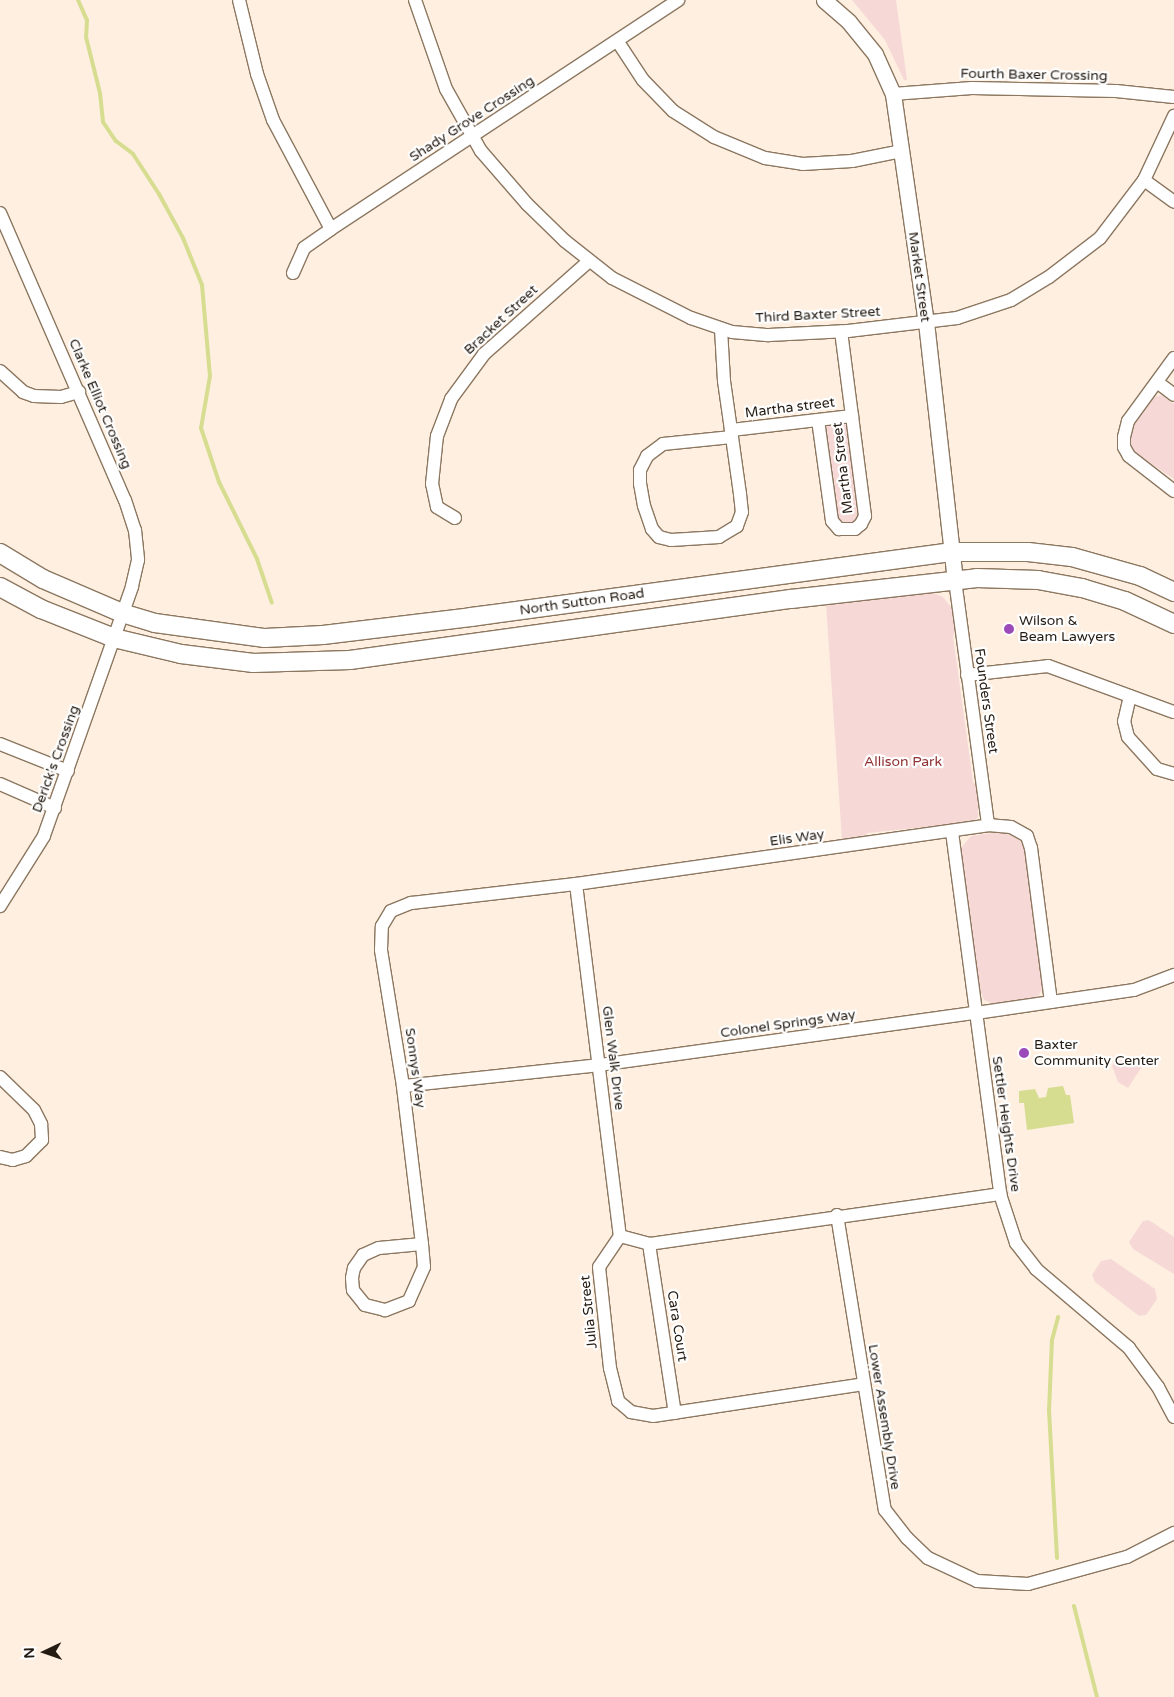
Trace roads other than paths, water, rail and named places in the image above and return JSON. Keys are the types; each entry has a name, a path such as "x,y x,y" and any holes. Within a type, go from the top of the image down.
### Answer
{"main road":[{"name":"North Sutton Road","path":"0,553 43,579 122,613 155,623 210,632 290,638 951,552 1028,552 1072,557 1140,576 1174,592"},
{"name":"North Sutton Road","path":"0,586 42,609 114,638 181,654 253,663 350,660 955,580 1016,578 1061,584 1125,601 1174,624"}],"street":[{"path":"239,0 257,74 273,120 331,228"},
{"name":"Third Baxter Street","path":"415,0 446,89 472,137 527,204 589,261 648,299 722,329 769,335 842,332 926,322 957,318 1028,291 1096,242 1144,180 1174,116"},
{"name":"Shady Grove Crossing","path":"293,273 304,248 331,228 618,42 678,0"},
{"name":"Market Street","path":"824,0 849,22 871,48 893,94 926,322 955,580"},
{"path":"618,42 643,80 673,111 714,137 765,158 803,164 852,161 901,151"},
{"name":"Fourth Baxer Crossing","path":"893,94 972,88 1116,91 1174,97"},
{"path":"1144,180 1174,202"},
{"name":"Clarke Elliot Crossing","path":"0,213 79,392 135,530 138,560 122,613"},
{"name":"Bracket Street","path":"455,518 437,507 432,484 437,436 451,399 484,354 589,261"},
{"path":"722,329 724,381 732,433 742,512 736,526 719,537 671,540 659,537 652,529 644,506 640,484 640,470 646,456 663,444 732,433"},
{"name":"Martha Street","path":"818,420 832,521 839,529 855,529 862,524 865,516 842,332"},
{"path":"1174,358 1128,421 1124,448 1129,456 1174,491"},
{"path":"0,371 24,392 34,396 61,397 79,392"},
{"path":"1158,382 1174,394"},
{"name":"Martha street","path":"732,433 852,416"},
{"name":"Founders Street","path":"955,580 988,825"},
{"name":"Derick's Crossing","path":"0,906 44,836 122,613"},
{"path":"967,675 1048,666 1174,712"},
{"path":"1130,696 1124,721 1128,737 1157,769 1174,774"},
{"path":"0,744 68,771"},
{"path":"0,784 55,808"},
{"name":"Elis Way","path":"402,906 411,903 576,884 952,832 988,825 1015,828 1029,840 1051,1002"},
{"name":"Settler Heights Drive","path":"952,832 1000,1194 1016,1243 1036,1270 1129,1348 1158,1387 1174,1417"},
{"name":"Glen Walk Drive","path":"576,884 620,1236"},
{"name":"Sonnys Way","path":"402,906 391,911 382,926 381,950 402,1086 422,1244 424,1267 409,1301 385,1310 365,1305 353,1290 352,1278 354,1268 363,1255 379,1248 422,1244"},
{"name":"Colonel Springs Way","path":"402,1086 599,1065 976,1013 1134,990 1174,975"},
{"path":"0,1077 34,1110 41,1124 42,1140 26,1156 13,1160 0,1157"},
{"path":"620,1236 649,1244 837,1215 1000,1194"},
{"name":"Lower Assembly Drive","path":"837,1215 885,1510 928,1558 976,1581 1028,1584 1127,1557 1174,1533"},
{"name":"Julia Street","path":"620,1236 599,1267 610,1368 618,1402 631,1412 654,1416 864,1384"},
{"name":"Cara Court","path":"649,1244 675,1413"}],"waterway":[{"path":"78,0 87,20 86,37 100,93 103,122 116,141 133,154 159,194 183,238 202,285 210,376 201,428 219,482 257,559 272,603"},
{"path":"1057,1558 1049,1411 1052,1340 1058,1317"},
{"path":"1074,1606 1097,1697"}],"place":[{"name":"Wilson & Beam Lawyers","path":"1009,629"},
{"name":"Baxter Community Center","path":"1024,1053"}],"park label":[{"name":"Allison Park","path":"903,762"}]}
